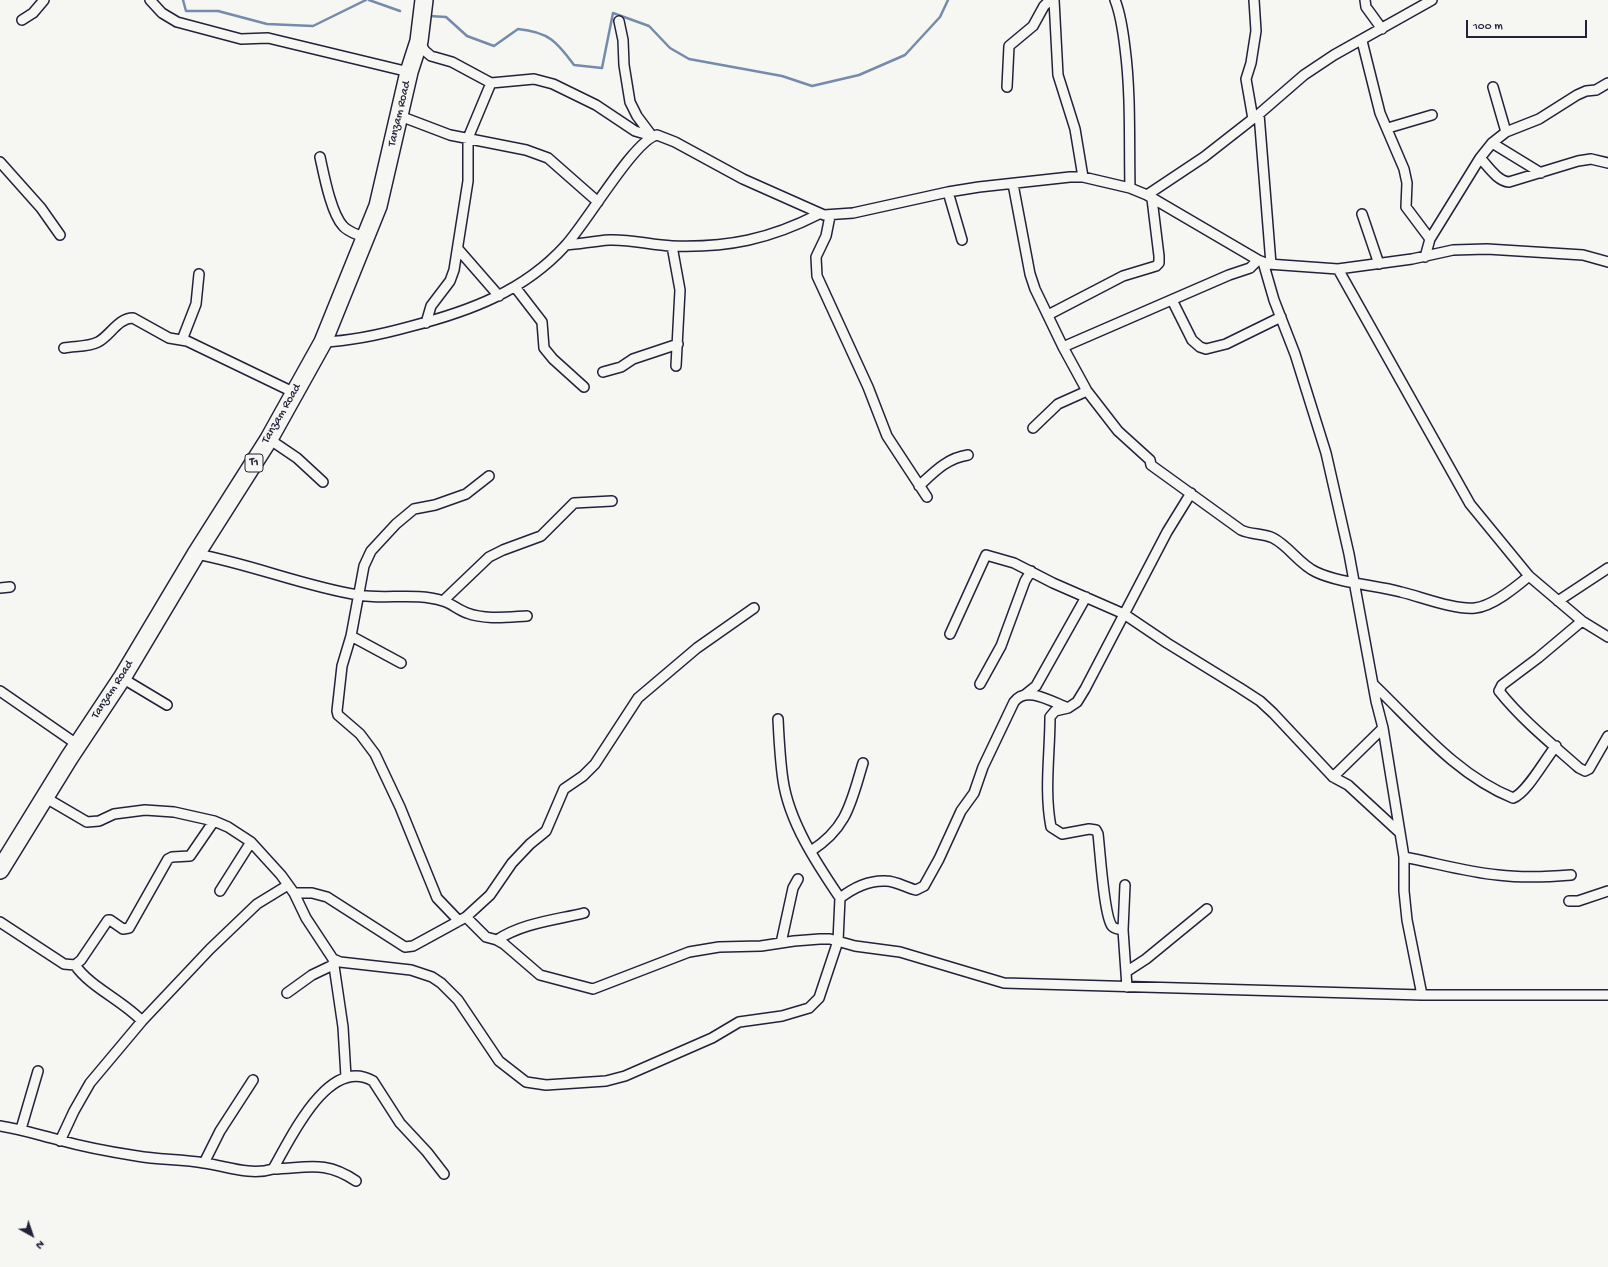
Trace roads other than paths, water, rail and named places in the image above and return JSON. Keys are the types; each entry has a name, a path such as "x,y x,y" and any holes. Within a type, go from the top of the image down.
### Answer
{"highway":[{"name":"Tanzam Road","path":"0,870 78,745 122,678 196,554 269,439 323,342 378,206 409,72 418,41 422,9"}],"street":[{"path":"22,20 33,13 44,0"},
{"path":"150,0 162,13 177,22 241,39 268,38 409,72"},
{"path":"1007,87 1009,46 1033,26 1044,6 1050,0"},
{"path":"1054,0 1058,75 1075,129 1083,177"},
{"path":"1115,0 1121,22 1128,71 1130,188"},
{"path":"1254,0 1256,31 1251,62 1246,79 1256,116 1264,262 1281,317 1295,354 1326,454 1354,581 1373,684 1383,728 1404,857 1404,891 1407,920 1422,995"},
{"path":"1365,0 1366,7 1382,28"},
{"path":"1150,197 1256,116 1304,75 1334,55 1362,41 1432,0"},
{"path":"618,21 623,40 624,65 630,102 637,116 652,136"},
{"path":"418,41 431,56 452,62 491,83 534,78 545,81 596,105 635,131 652,136 662,136 743,179 819,214 830,216 872,209 948,192 1083,177 1130,188 1150,197 1264,262 1338,269 1425,257 1453,250 1487,249 1583,256 1608,262"},
{"path":"1362,41 1375,98 1404,169 1407,183 1406,207 1430,239"},
{"path":"426,323 431,306 450,282 454,270 468,181 468,138 491,83"},
{"path":"1425,257 1430,239 1480,158 1492,143 1506,132 1539,119 1577,95 1586,91 1596,90 1608,83"},
{"path":"1493,87 1506,132"},
{"path":"1388,128 1432,115"},
{"path":"400,116 450,135 526,150 548,158 598,202"},
{"path":"323,342 344,341 391,332 426,323 463,312 516,287 542,268 566,245 623,167 646,140 652,136"},
{"path":"1492,143 1541,173"},
{"path":"320,157 338,219 348,231 365,238"},
{"path":"1480,158 1504,182 1514,182 1578,161 1590,159 1608,163"},
{"path":"0,162 41,208 60,234"},
{"path":"1013,184 1030,274 1035,289 1063,347 1087,391 1118,431 1150,460 1151,465 1241,530 1273,539 1314,571 1437,602 1475,608 1484,606 1512,590 1529,576"},
{"path":"948,192 962,240"},
{"path":"1048,314 1123,276 1156,266 1159,263 1150,197"},
{"path":"566,245 608,240 672,246 706,246 760,238 819,214"},
{"path":"1362,214 1379,264"},
{"path":"830,216 826,236 816,258 817,276 868,387 887,436 927,497"},
{"path":"672,246 680,290 676,366"},
{"path":"458,249 499,296"},
{"path":"1063,347 1230,275 1264,262"},
{"path":"1338,269 1470,504 1529,576 1582,621 1608,637"},
{"path":"182,340 196,304 200,274"},
{"path":"516,287 542,322 544,348 553,359 584,387"},
{"path":"1172,300 1192,340 1206,350 1222,346 1281,317"},
{"path":"64,348 95,344 128,318 133,318 168,338 182,340 295,393"},
{"path":"603,372 621,367 633,359 678,344"},
{"path":"1033,428 1058,404 1087,391"},
{"path":"269,439 297,458 323,482"},
{"path":"919,486 945,464 959,457 968,456"},
{"path":"489,476 466,494 435,505 414,509 396,524 371,552 366,560 342,666 338,715 360,734 375,754 400,808 437,898 486,938 497,940 540,975 593,989 690,952 719,947 761,946 820,939 900,952 1004,983 1422,995 1608,995"},
{"path":"1123,930 1114,928 1110,922 1104,892 1098,834 1096,830 1089,829 1062,834 1051,827 1047,788 1050,750 1050,717 1055,711 1068,708 1077,702 1167,532 1191,493"},
{"path":"443,601 489,557 502,550 541,536 574,503 612,501"},
{"path":"196,554 232,561 324,588 358,596 412,597 443,601 456,609 474,615 527,616"},
{"path":"950,634 986,554 1006,560 1124,614 1167,643 1260,701 1333,777 1348,785 1400,832"},
{"path":"1558,601 1608,568"},
{"path":"980,684 1002,646 1025,581 1031,572"},
{"path":"0,588 10,587"},
{"path":"840,898 858,887 877,882 887,881 916,890 924,886 939,859 961,811 974,793 983,767 1014,702 1018,697 1026,694 1036,686 1086,597"},
{"path":"294,893 312,893 327,897 405,947 412,946 462,919 490,895 512,863 530,844 546,831 564,789 583,776 595,764 638,698 720,630 754,608"},
{"path":"1582,621 1499,688 1499,691 1579,768 1585,771 1589,769 1608,736"},
{"path":"350,636 400,663"},
{"path":"122,678 167,705"},
{"path":"1373,684 1444,755 1464,770 1513,798 1517,796 1526,786 1556,746"},
{"path":"0,692 78,745"},
{"path":"1026,694 1068,708"},
{"path":"287,992 334,962 411,970 432,977 449,990 458,1000 499,1061 526,1082 546,1085 616,1079 712,1038 739,1022 782,1016 809,1008 819,998 838,941 840,898 798,829 788,801 783,781 778,719"},
{"path":"1333,777 1383,728"},
{"path":"812,851 827,841 842,822 863,763"},
{"path":"46,798 87,822 99,821 114,814 145,810 174,812 214,821 228,827 251,842 288,884 306,918 334,962 343,1027 346,1077"},
{"path":"0,922 64,964 75,965 81,960 108,920 124,930 129,928 168,859 172,857 190,856 214,821"},
{"path":"220,891 251,842"},
{"path":"1404,857 1454,868 1497,875 1544,877 1571,876"},
{"path":"781,943 793,888 798,879"},
{"path":"60,1141 90,1082 142,1021 210,949 257,904 288,884"},
{"path":"1125,885 1123,930 1127,987"},
{"path":"1569,902 1608,891"},
{"path":"1126,972 1146,959 1207,909"},
{"path":"497,940 510,931 526,926 584,913"},
{"path":"75,965 84,977 121,1002 142,1021"},
{"path":"21,1129 38,1071"},
{"path":"273,1169 296,1129 318,1098 331,1085 346,1077 368,1079 373,1081 400,1123 427,1152 444,1174"},
{"path":"204,1163 220,1131 253,1080"},
{"path":"0,1126 21,1129 60,1141 137,1156 204,1163 218,1167 258,1172 273,1169 322,1166 343,1173 356,1181"}],"waterway":[{"path":"183,0 186,11 218,11 267,24 313,26 366,0"},
{"path":"369,0 400,11"},
{"path":"429,16 446,17 467,36 494,46 518,29 529,30 545,36 557,44 574,65 602,68 613,13 649,26 670,48 689,59 782,76 812,86 859,75 905,55 940,17 948,0"}]}
